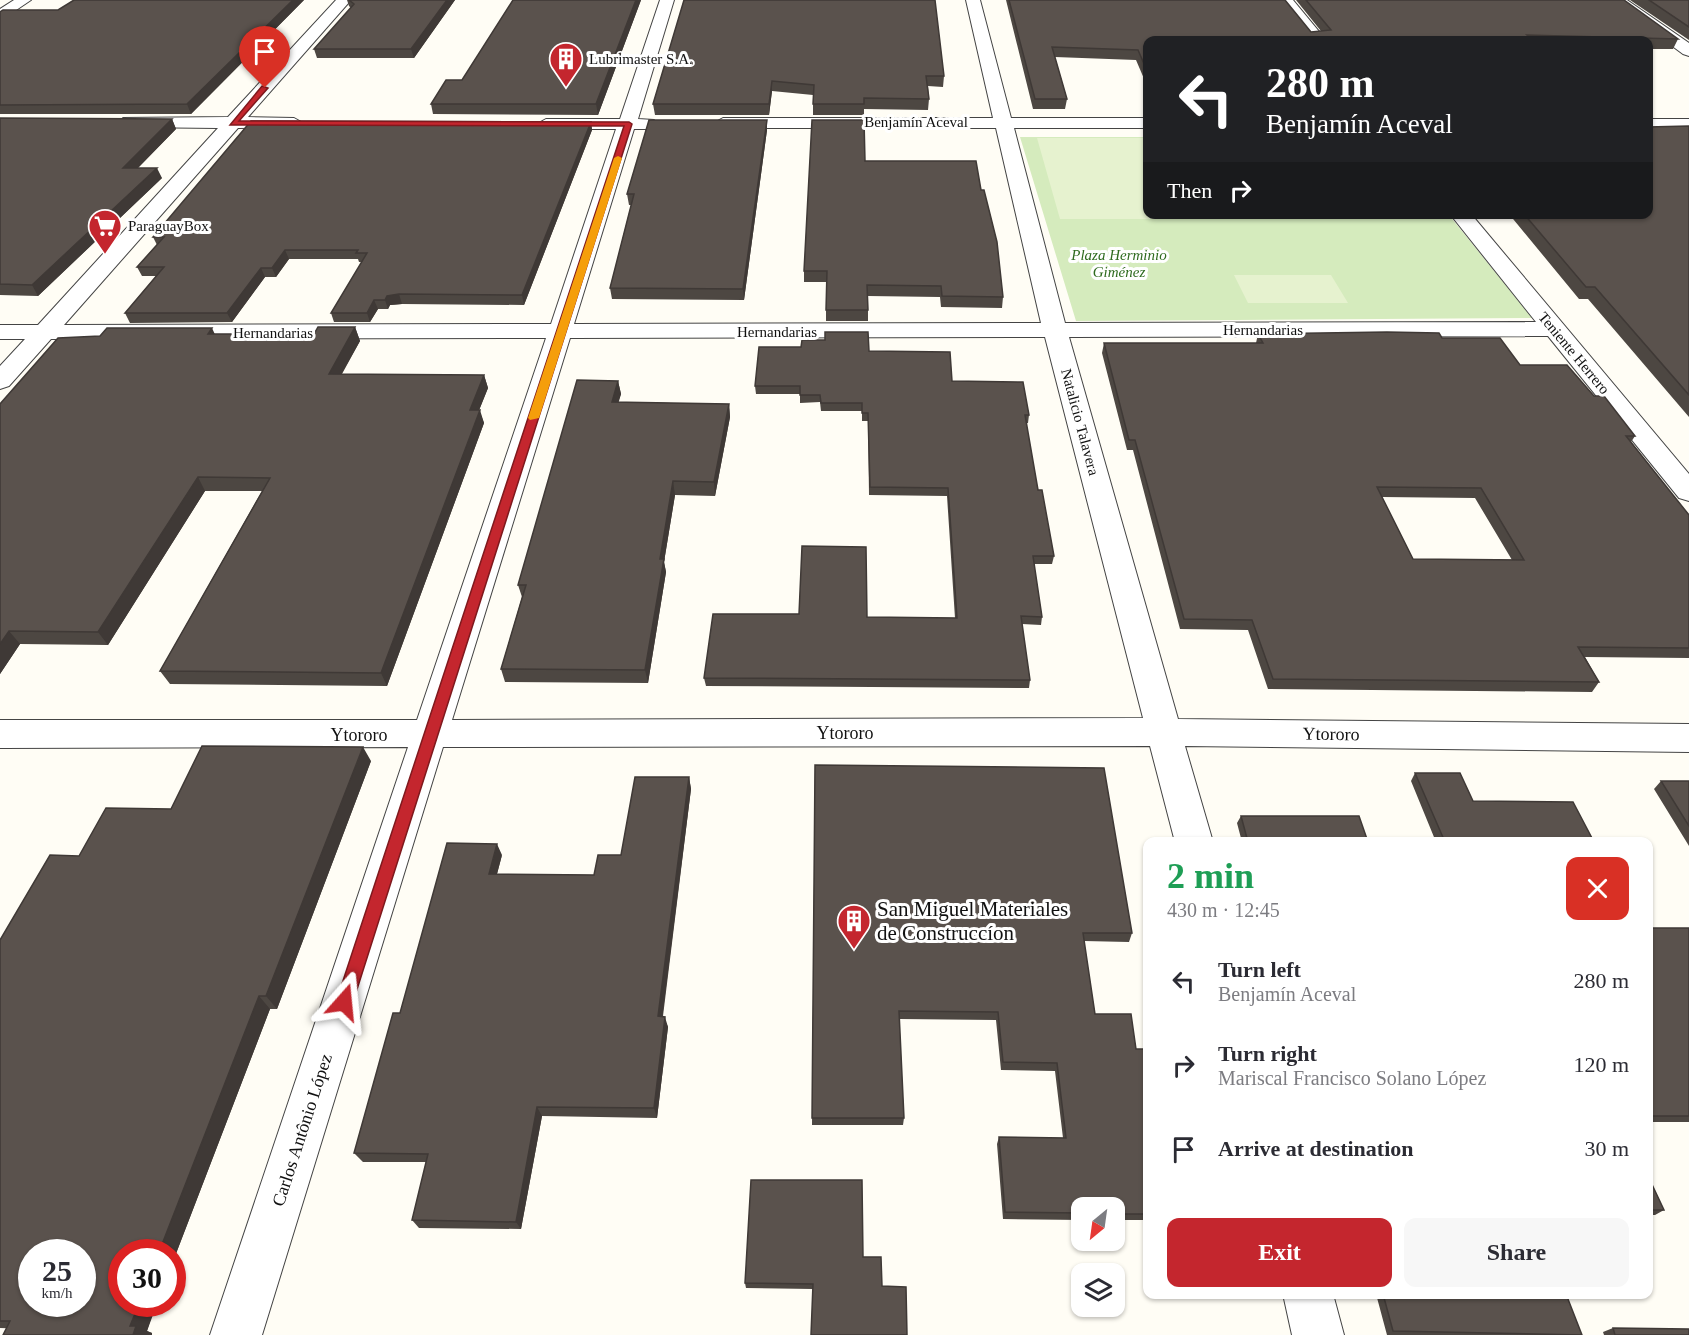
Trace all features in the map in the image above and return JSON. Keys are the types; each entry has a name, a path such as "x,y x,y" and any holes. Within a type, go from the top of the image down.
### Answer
{"street":[{"path":"0,16 24,0"},
{"path":"0,381 344,0"},
{"name":"Carlos Antônio López","path":"236,1335 629,124 667,0"},
{"name":"Natalicio Talavera","path":"973,0 1055,330 1193,837"},
{"path":"1285,0 1315,36"},
{"path":"1617,0 1689,51"},
{"path":"117,122 317,123"},
{"name":"Benjamín Aceval","path":"699,123 1143,123"},
{"path":"533,124 664,124"},
{"path":"1653,124 1689,125"},
{"name":"Teniente Herrero","path":"1464,219 1689,492"},
{"name":"Hernandarias","path":"0,332 561,333 1554,329"},
{"name":"Ytororo","path":"0,734 1166,732 1689,738"},
{"path":"1309,1299 1318,1335"}],"green space":[{"name":"Plaza Herminio Giménez","path":"1020,137 1143,137 1143,219 1452,219 1532,318 1076,321"},
{"path":"1037,138 1143,138 1143,219 1060,219"},
{"path":"1234,275 1331,275 1348,303 1248,303"}],"building":[{"path":"74,0 293,0 187,104 0,105 0,12 3,10 58,10"},
{"path":"349,0 447,0 411,49 314,49 354,4"},
{"path":"513,0 636,0 596,104 431,104 446,80 462,80"},
{"path":"684,0 935,0 944,76 926,76 929,99 864,98 864,104 813,104 814,85 772,81 769,104 653,104"},
{"path":"1009,0 1285,0 1311,32 1331,30 1306,0 1624,0 1678,39 1653,38 1653,36 1527,35 1143,36 1143,62 1138,50 1052,47 1067,99 1035,99"},
{"path":"1649,0 1689,0 1689,27"},
{"path":"0,118 172,119 123,168 157,168 32,285 0,284"},
{"path":"649,120 767,120 743,289 610,288 634,194 627,194"},
{"path":"812,120 864,120 865,161 976,161 981,190 984,190 997,242 1003,297 942,296 941,286 867,285 868,310 826,310 827,271 804,271"},
{"path":"251,121 591,122 522,295 399,294 387,296 385,300 374,300 367,313 331,313 367,253 356,253 358,250 285,250 272,268 261,268 227,313 125,313 164,267 137,267 164,237 153,237"},
{"path":"1689,126 1689,395 1595,287 1586,287 1528,219 1653,219 1653,127"},
{"path":"318,327 355,327 329,374 484,375 470,410 480,410 381,673 160,671 270,478 198,477 98,632 9,631 0,644 0,404 58,338 100,336 107,328 212,328 208,334 314,334"},
{"path":"825,332 868,332 869,351 950,352 952,381 1023,382 1029,415 1025,415 1038,490 1042,490 1054,556 1033,556 1042,617 1021,616 1030,680 704,678 713,614 799,614 802,546 866,547 867,617 957,618 948,488 870,487 868,413 862,413 862,403 821,403 820,395 800,395 800,386 755,386 759,347 801,347 802,340 825,340"},
{"path":"1387,332 1439,333 1442,338 1500,338 1520,365 1567,365 1594,396 1604,396 1635,436 1626,436 1689,515 1689,648 1578,647 1599,682 1273,679 1252,620 1184,619 1135,440 1129,440 1104,343 1263,343 1258,334","holes":["1377,487 1481,488 1524,560 1413,559"]},
{"path":"577,380 618,381 612,402 729,404 714,482 673,481 660,559 664,559 645,670 501,669 526,585 518,585"},
{"path":"202,746 363,747 266,996 259,996 164,1239 108,1239 108,1317 134,1317 130,1326 136,1326 133,1335 3,1335 10,1321 0,1321 0,940 50,855 79,856 106,808 171,809"},
{"path":"815,765 1104,768 1132,933 1083,933 1095,1014 1131,1014 1136,1049 1143,1049 1143,1214 1125,1214 1125,1197 1071,1197 1071,1213 1005,1212 999,1137 1066,1138 1057,1063 1003,1062 998,1012 899,1011 904,1118 812,1118"},
{"path":"1415,773 1460,773 1473,801 1573,802 1591,837 1443,837"},
{"path":"635,777 689,777 658,1016 665,1017 654,1108 537,1107 516,1222 412,1220 428,1154 354,1153 393,1013 400,1013 447,843 497,844 489,874 594,875 598,855 621,855"},
{"path":"1661,781 1689,781 1689,826"},
{"path":"1241,816 1359,816 1366,837 1247,837"},
{"path":"1653,928 1689,928 1689,1116 1653,1116"},
{"path":"751,1180 862,1180 863,1257 881,1257 882,1286 906,1287 907,1335 811,1335 813,1284 745,1283"},
{"path":"1653,1187 1664,1210 1653,1210"},
{"path":"1384,1299 1568,1299 1582,1335 1393,1331"},
{"path":"1613,1328 1689,1329 1689,1335 1615,1335"}],"slow traffic":[{"path":"534,418 618,158"}],"place":[{"name":"Lubrimaster S.A.","path":"566,88"},
{"name":"ParaguayBox","path":"105,255"},
{"name":"San Miguel Materiales de Construccíon","path":"854,950"}],"route":[{"path":"265,88 233,123 629,124 344,1002"}]}
